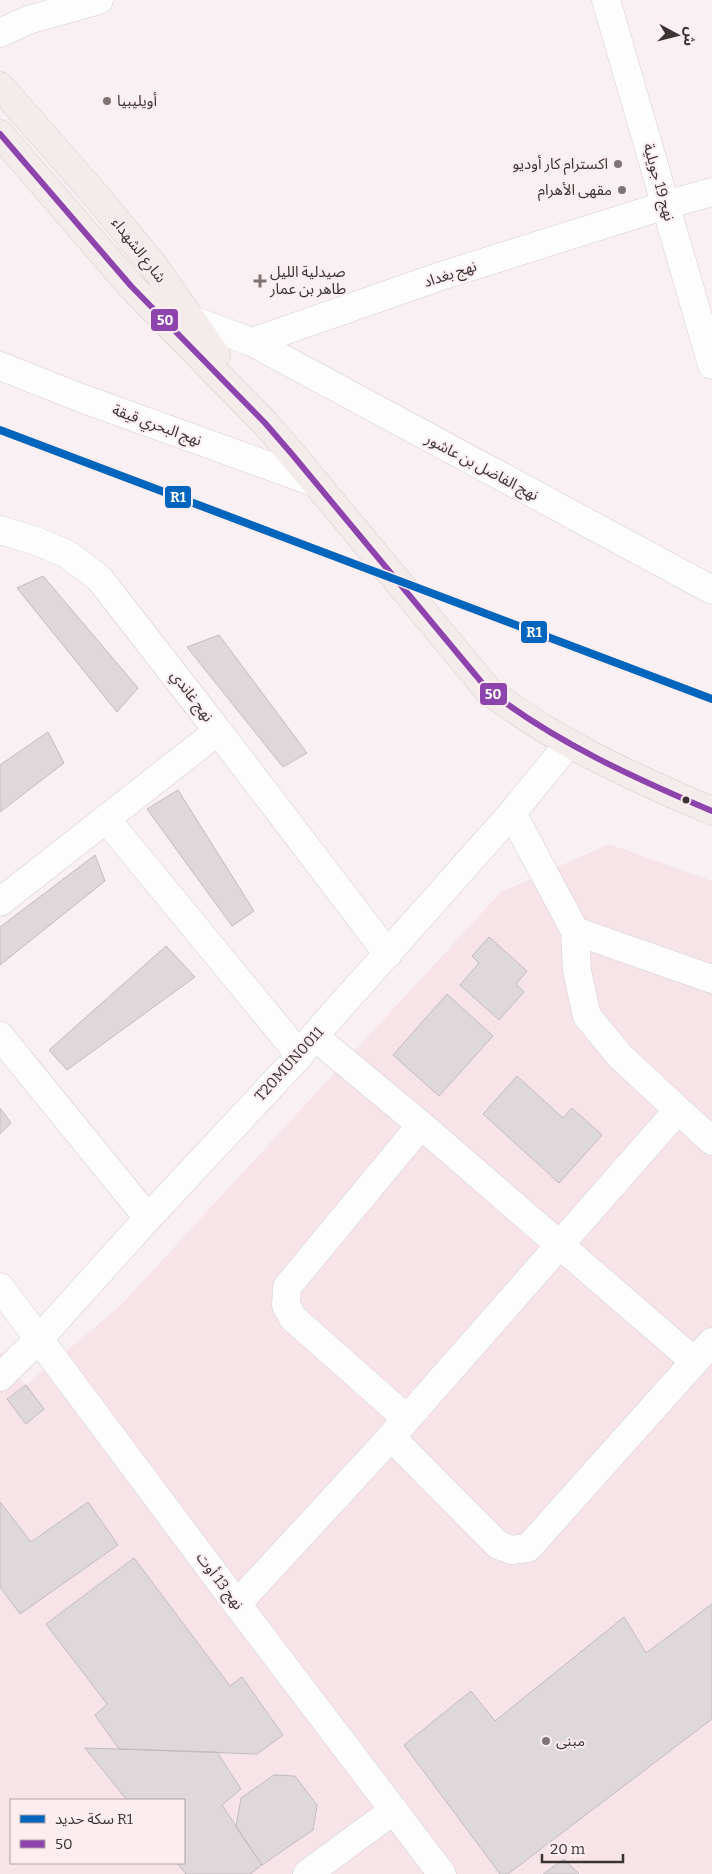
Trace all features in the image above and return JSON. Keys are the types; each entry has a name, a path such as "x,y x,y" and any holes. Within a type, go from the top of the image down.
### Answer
{"main road":[{"name":"شارع الشهداء","path":"0,86 154,266 265,423 488,690 515,711 569,743 659,788 712,811"},
{"name":"شارع الشهداء","path":"0,134 131,286 265,423"}],"street":[{"path":"4,30 28,20 99,0"},
{"name":"نهج 19 جويلية","path":"606,0 712,365"},
{"name":"نهج بغداد","path":"252,342 441,276 666,204 712,192"},
{"path":"192,320 252,342"},
{"name":"نهج الفاضل بن عاشور","path":"252,342 706,583"},
{"name":"نهج البحري قيقة","path":"0,366 81,398 314,482"},
{"name":"نهج غاندي","path":"0,530 36,541 67,554 99,578 218,731 0,902"},
{"path":"218,731 388,954"},
{"name":"T20MUN0011","path":"0,1377 39,1339 307,1046 512,813 569,743"},
{"path":"512,813 575,931 577,971 588,1016 620,1056 712,1141"},
{"path":"106,819 307,1046 422,1124 694,1362"},
{"path":"575,931 712,979"},
{"path":"0,1036 148,1218"},
{"path":"237,1604 399,1428 678,1110"},
{"path":"422,1124 287,1287 286,1305 292,1318 399,1428 498,1545 512,1550 528,1548 712,1342"},
{"name":"نهج 13 أوت","path":"0,1287 442,1874"},
{"path":"307,1874 394,1810"}],"shaded area":[{"path":"609,844 712,881 712,1874 0,1874 0,1352 26,1385 121,1305 501,892"}],"building":[{"path":"43,576 138,688 117,712 17,588"},
{"path":"219,635 307,753 283,767 187,647"},
{"path":"48,732 64,763 0,812 0,765"},
{"path":"178,790 254,911 232,926 147,809"},
{"path":"95,855 105,881 0,965 0,927"},
{"path":"489,937 527,971 516,984 524,992 499,1020 460,985 479,963 472,956"},
{"path":"166,946 195,977 67,1070 49,1050"},
{"path":"447,994 493,1036 439,1096 393,1055"},
{"path":"517,1076 563,1118 572,1108 602,1135 559,1183 483,1114"},
{"path":"0,1108 11,1123 0,1134"},
{"path":"26,1385 44,1409 26,1424 7,1399"},
{"path":"0,1502 31,1542 88,1502 118,1545 20,1614 0,1587"},
{"path":"134,1558 230,1686 242,1677 283,1735 257,1754 119,1749 95,1715 107,1704 46,1624"},
{"name":"مبنى","path":"712,1604 712,1719 508,1874 500,1874 404,1745 471,1691 495,1721 624,1617 646,1653"},
{"path":"85,1748 217,1752 241,1789 222,1805 262,1865 250,1874 186,1874 178,1864 185,1864 185,1799 126,1799"},
{"path":"274,1775 295,1776 317,1805 313,1830 262,1865 236,1827 241,1798"},
{"path":"564,1859 579,1874 543,1874"}],"rail line":[{"name":"R1","path":"0,430 712,699"}],"transit line":[{"name":"50","path":"0,134 131,286 265,423 488,690 540,726 596,758 712,811"}],"place":[{"name":"أويليبيا","path":"107,101"},
{"name":"اكسترام كار أوديو","path":"618,164"},
{"name":"مقهى الأهرام","path":"622,190"},
{"name":"صيدلية الليل طاهر بن عمار","path":"260,281"},
{"name":"مبنى","path":"546,1741"}]}
